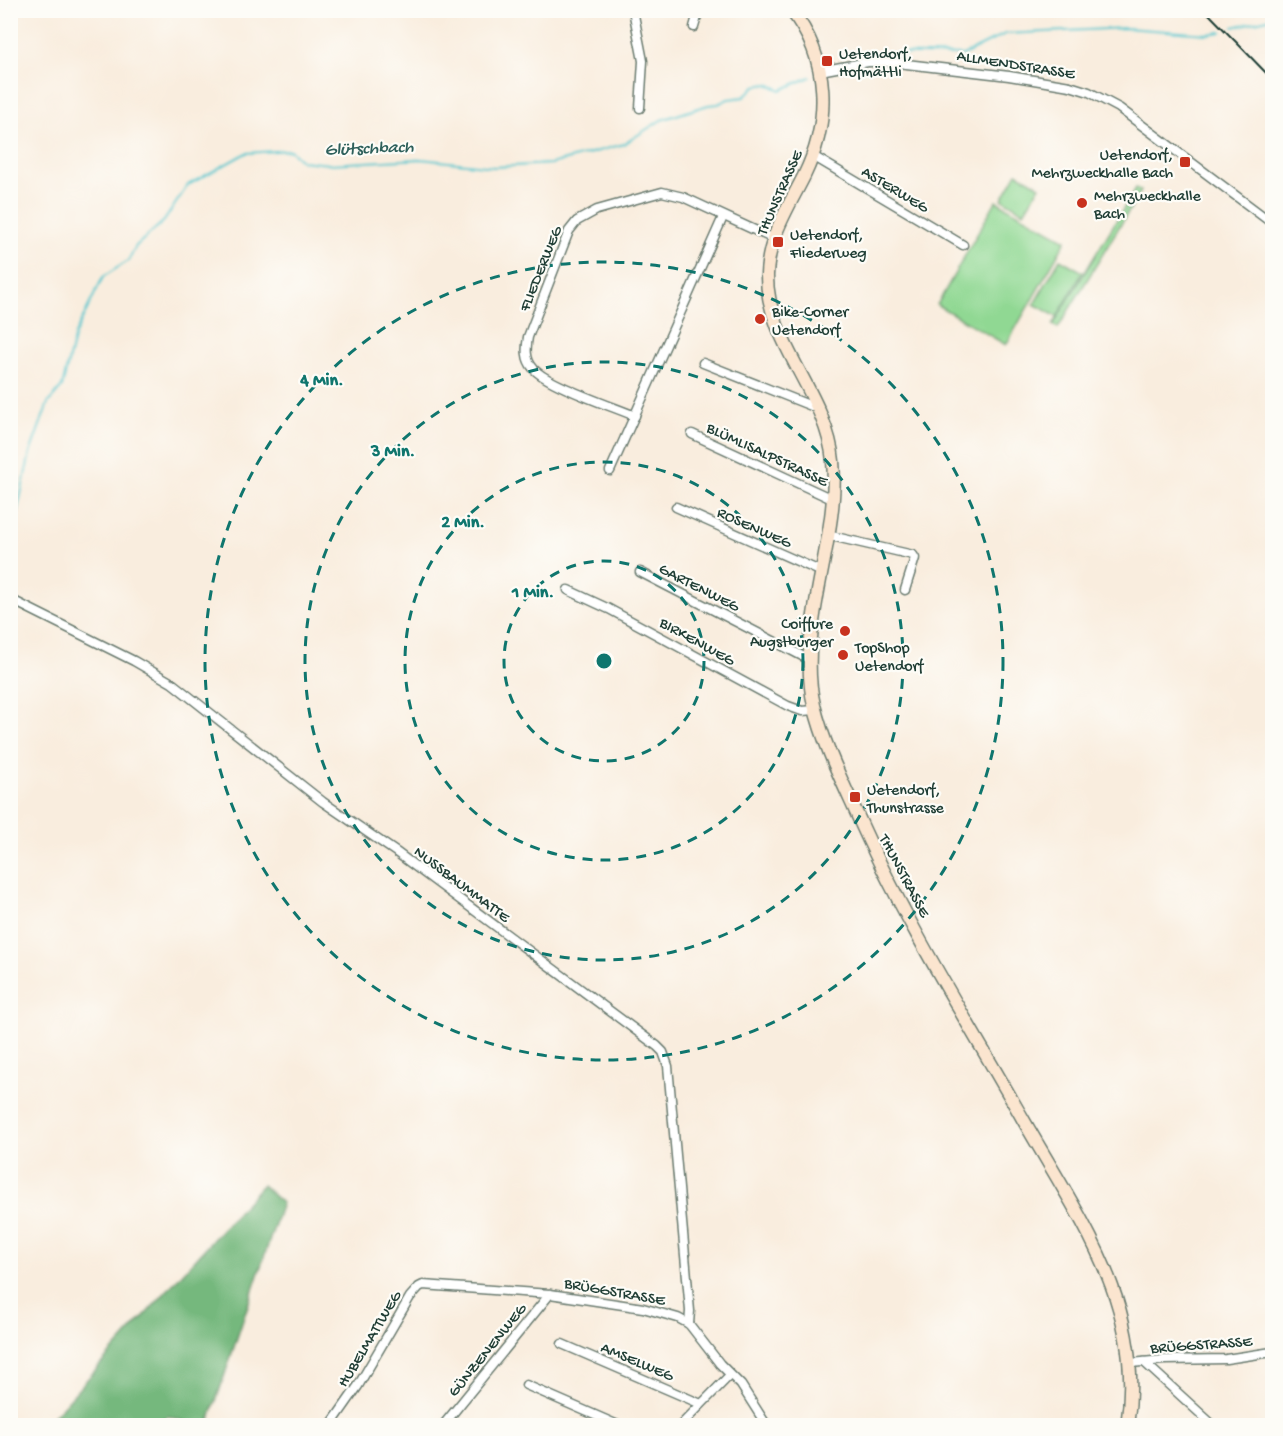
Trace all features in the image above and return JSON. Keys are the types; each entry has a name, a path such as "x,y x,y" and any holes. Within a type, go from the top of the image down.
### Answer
{"main road":[{"name":"THUNSTRASSE","path":"790,10 808,37 820,70 823,113 813,156 774,239 767,272 770,302 782,336 819,409 832,455 832,500 810,660 815,710 832,758 880,865 1097,1252 1118,1299 1131,1363 1127,1425"}],"street":[{"path":"633,10 643,62 640,108"},
{"path":"693,27 699,10"},
{"name":"ALLMENDSTRASSE","path":"820,70 868,62 889,62 1009,75 1070,86 1089,92 1119,108 1272,223"},
{"name":"ASTERWEG","path":"813,156 963,245"},
{"name":"FLIEDERWEG","path":"635,416 541,376 528,362 526,354 528,337 563,242 577,221 586,215 662,192 674,194 774,239"},
{"path":"610,471 723,217"},
{"path":"703,363 819,409"},
{"name":"BLÜMLISALPSTRASSE","path":"692,434 832,500"},
{"name":"ROSENWEG","path":"676,507 822,572"},
{"path":"827,536 913,555 915,558 904,590"},
{"name":"GARTENWEG","path":"640,572 810,660"},
{"name":"BIRKENWEG","path":"568,590 609,609 788,706 802,711 815,710"},
{"name":"NUSSBAUMMATTE","path":"10,599 134,661 172,683 323,802 396,852 663,1052 668,1066 672,1102 690,1311 689,1324"},
{"name":"HUBELMATTWEG","path":"330,1425 358,1386 418,1287 550,1294"},
{"name":"BRÜGGSTRASSE","path":"550,1294 643,1308 678,1318 689,1324 745,1390 767,1425"},
{"name":"GÜNZENENWEG","path":"445,1423 550,1294"},
{"name":"AMSELWEG","path":"562,1344 701,1404"},
{"name":"BRÜGGSTRASSE","path":"1131,1363 1226,1359 1272,1352"},
{"path":"1144,1362 1214,1425"},
{"path":"680,1425 730,1375"},
{"path":"526,1385 620,1425"}],"green space":[{"path":"1017,173 1040,186 1024,212 1002,199"},
{"path":"1136,188 1141,191 1058,328 1053,325"},
{"path":"996,201 1066,240 1006,345 937,305"},
{"path":"1060,259 1083,272 1057,317 1034,304"},
{"path":"262,1185 282,1203 208,1425 195,1425 168,1416 156,1425 46,1425"}],"waterway":[{"name":"Glütschbach","path":"1233,27 1272,18"},
{"name":"Glütschbach","path":"883,53 963,55 1005,34 1126,28 1208,34 1221,32"},
{"name":"Glütschbach","path":"10,544 30,453 48,403 62,387 75,334 103,277 128,261 136,246 164,221 188,185 246,153 290,150 302,161 329,164 421,159 494,167 551,164 624,144 661,120 728,99 744,97 755,86 768,84 781,90 810,77"}],"railway":[{"path":"1205,10 1272,79"}],"place":[{"name":"Uetendorf, Hofmättli","path":"827,61"},
{"name":"Uetendorf, Mehrzweckhalle Bach","path":"1185,162"},
{"name":"Mehrzweckhalle Bach","path":"1082,203"},
{"name":"Uetendorf, Fliederweg","path":"778,242"},
{"name":"Bike-Corner Uetendorf","path":"760,319"},
{"name":"Coiffure Augstburger","path":"845,631"},
{"name":"TopShop Uetendorf","path":"843,655"},
{"name":"Uetendorf, Thunstrasse","path":"855,797"}]}
